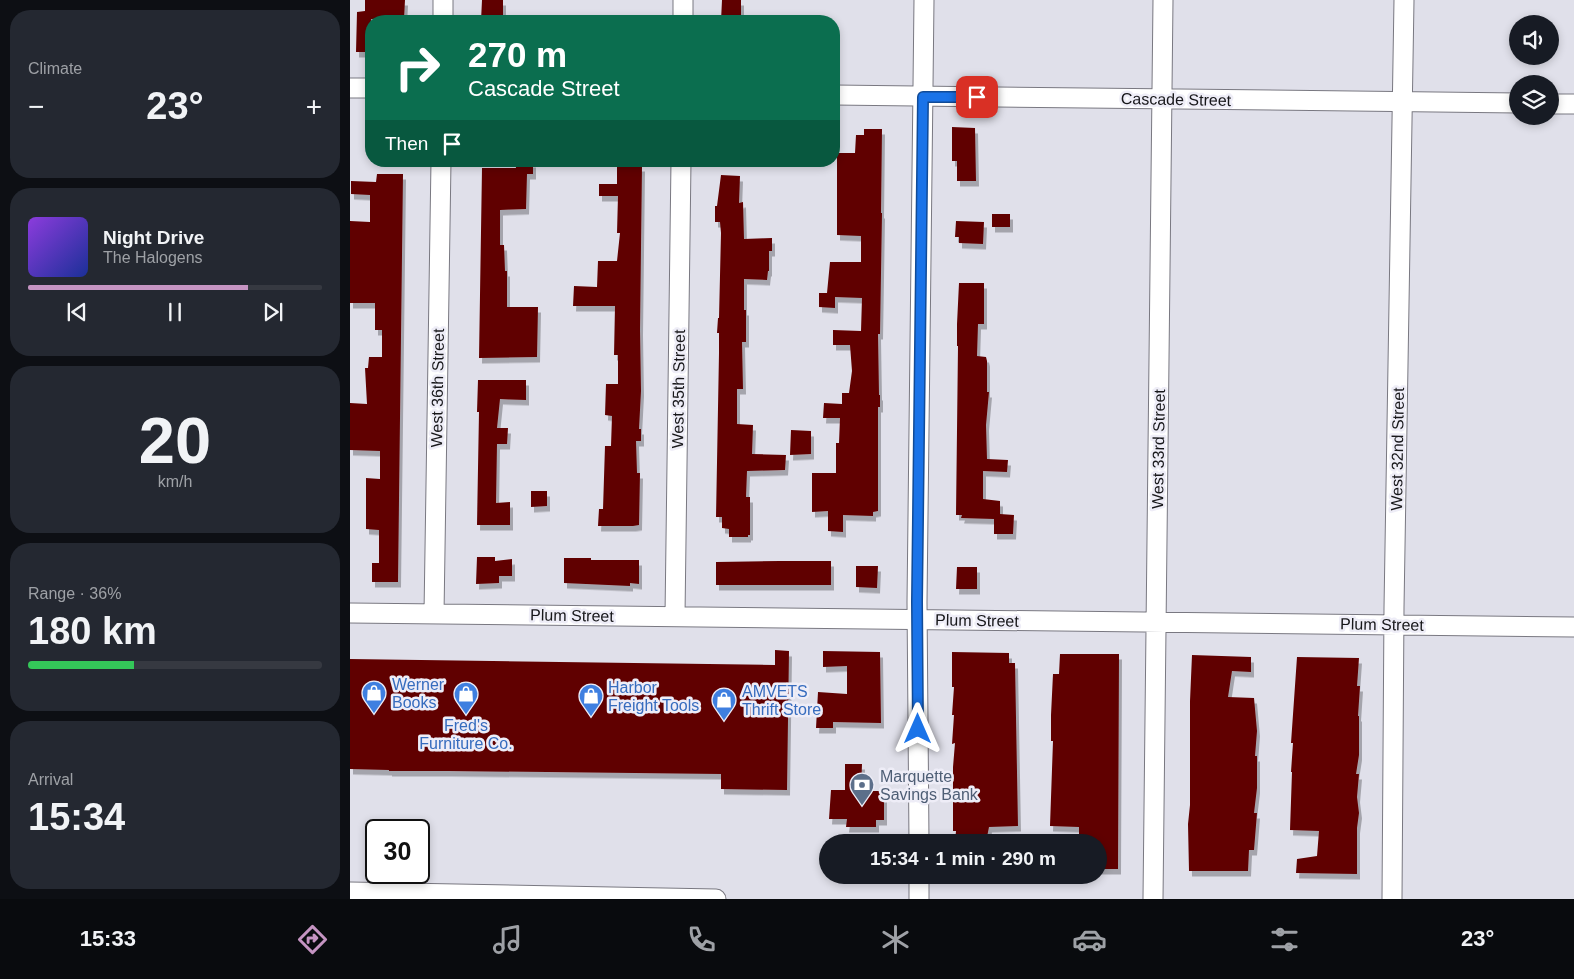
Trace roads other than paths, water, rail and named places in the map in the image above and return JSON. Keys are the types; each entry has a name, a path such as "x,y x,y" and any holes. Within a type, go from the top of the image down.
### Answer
{"street":[{"path":"443,0 443,15"},
{"path":"683,0 683,15"},
{"path":"919,834 917,619 924,0"},
{"name":"West 33rd Street","path":"1153,899 1163,0"},
{"name":"West 32nd Street","path":"1392,899 1394,624 1404,0"},
{"path":"350,88 365,88"},
{"name":"Cascade Street","path":"840,94 923,97 1162,98 1509,104"},
{"path":"1559,104 1574,104"},
{"name":"West 36th Street","path":"434,614 441,167"},
{"name":"West 35th Street","path":"675,616 681,167"},
{"name":"Plum Street","path":"350,613 1574,627"},
{"path":"919,884 920,899"},
{"path":"350,892 410,896 716,899"}],"place":[{"name":"Werner Books","path":"374,714"},
{"name":"Fred's Furniture Co.","path":"466,715"},
{"name":"Harbor Freight Tools","path":"591,717"},
{"name":"AMVETS Thrift Store","path":"724,721"},
{"name":"Marquette Savings Bank","path":"862,806"}]}
